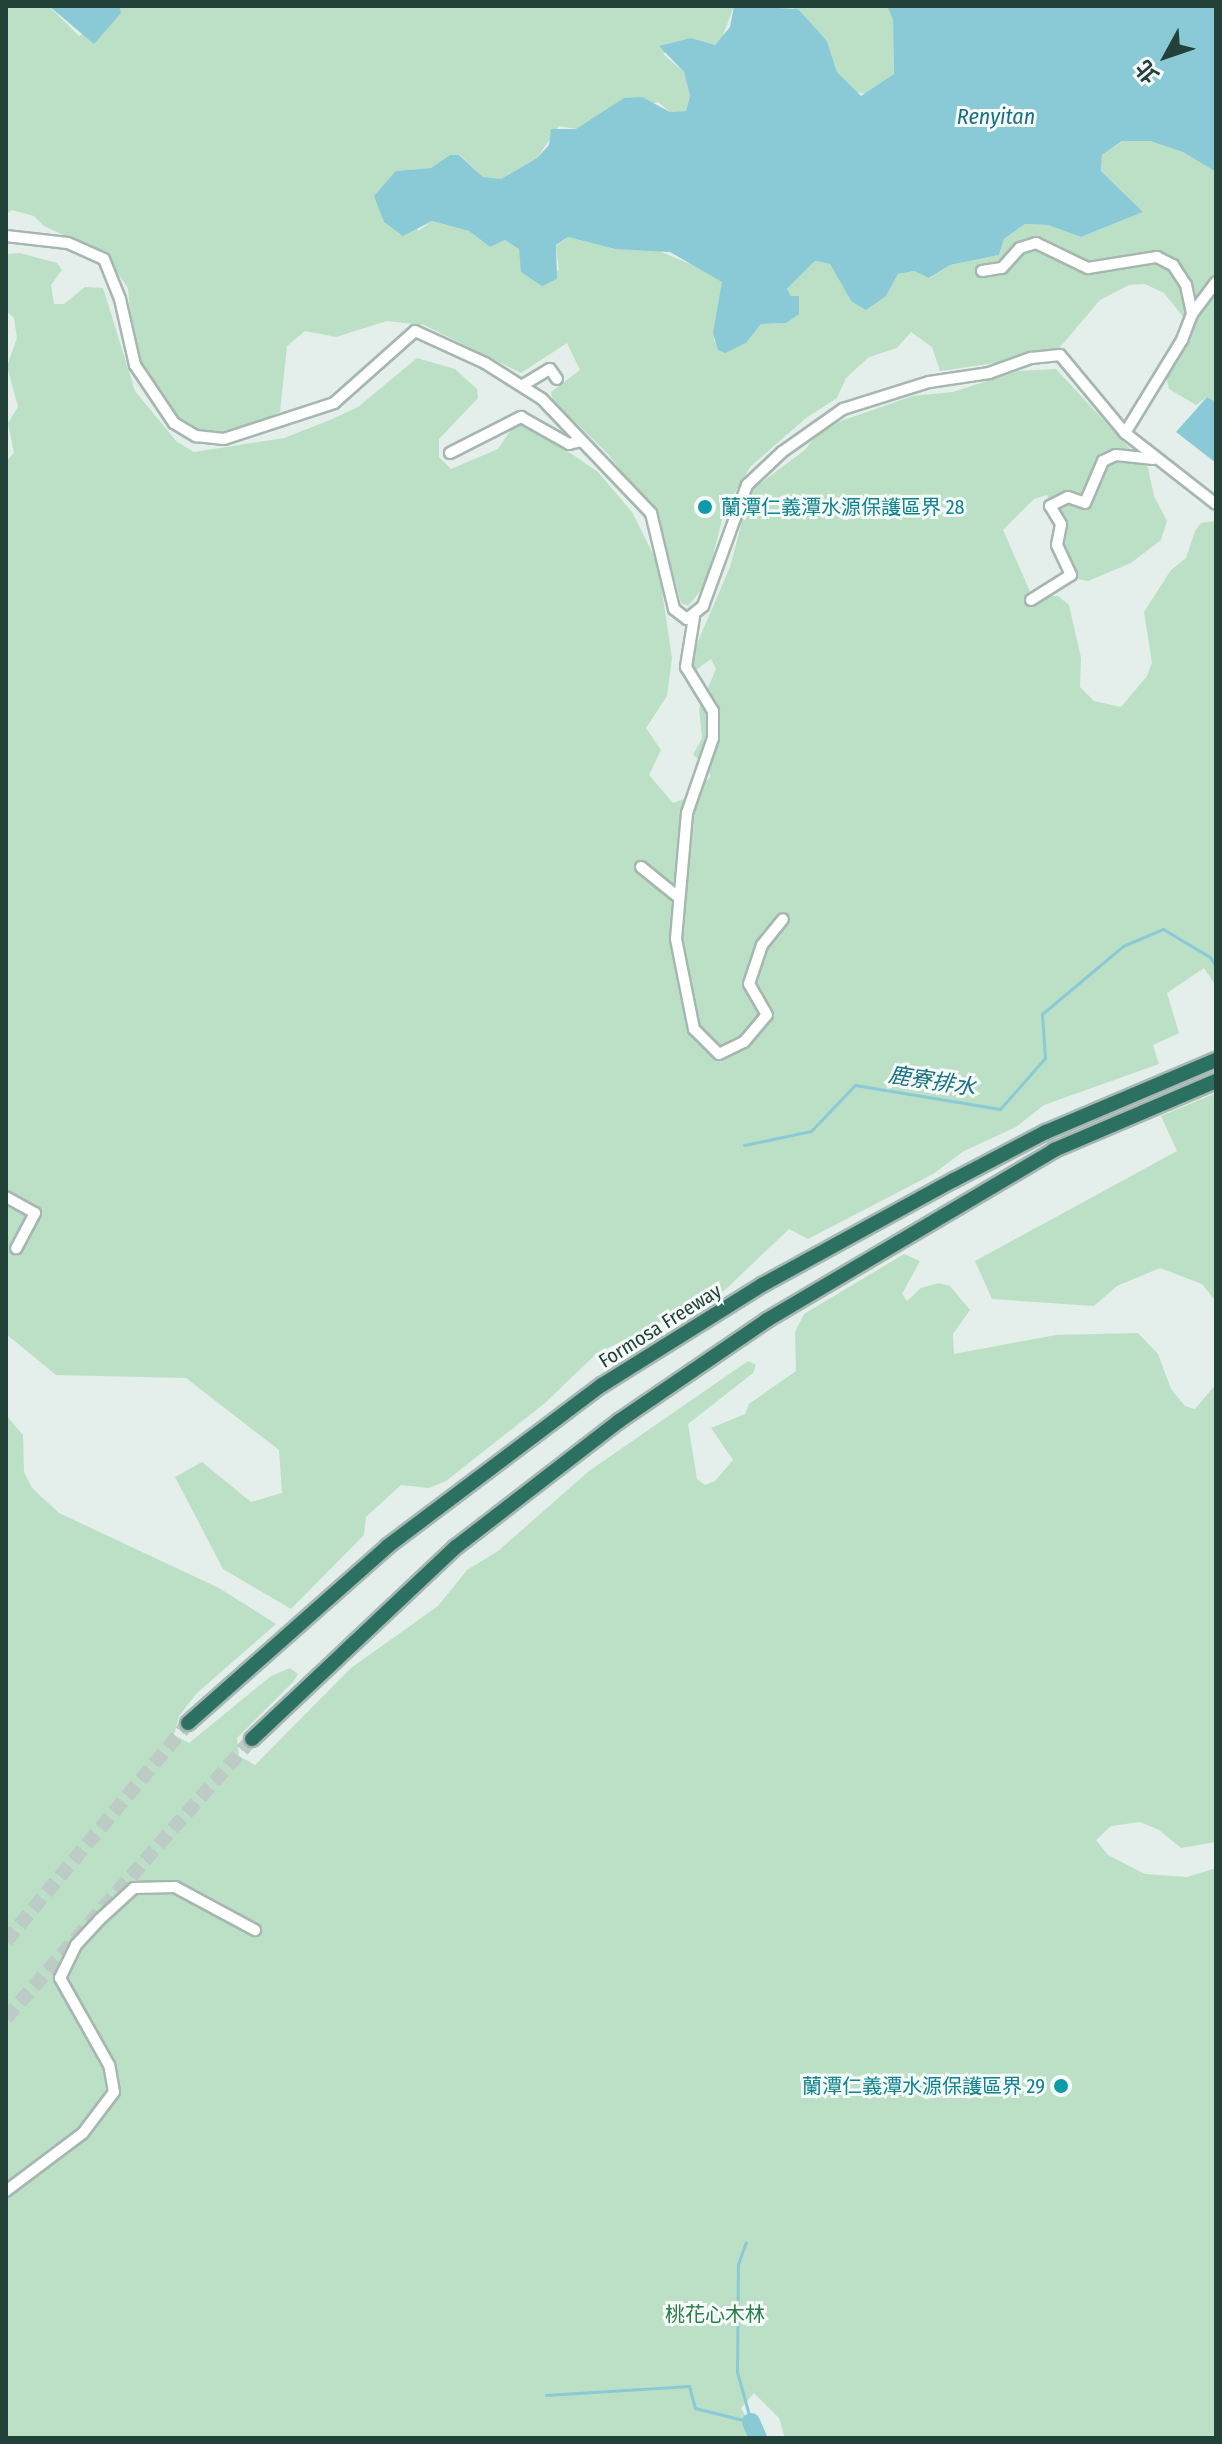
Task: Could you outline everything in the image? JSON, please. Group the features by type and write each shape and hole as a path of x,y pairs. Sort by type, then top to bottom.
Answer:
{"highway":[{"name":"Formosa Freeway","path":"188,1723 388,1546 602,1385 762,1285 860,1230 1046,1132 1216,1060"},
{"path":"252,1739 456,1547 619,1421 767,1320 1054,1150 1216,1081"}],"street":[{"path":"6,236 68,243 104,259 120,299 135,365 174,423 196,436 224,439 334,403 415,331 523,385 651,513 674,609 687,619 694,617"},
{"path":"982,271 1002,268 1020,248 1036,243 1088,268 1157,257 1173,265 1186,285 1192,314"},
{"path":"1125,433 1182,340 1192,314 1216,282"},
{"path":"783,919 762,945 749,984 767,1015 744,1042 719,1054 694,1029 676,939 687,813 713,738 713,711 686,667 694,617 747,485 782,452 843,409 929,382 1060,355 1125,433 1216,504"},
{"path":"523,385 550,369 557,379"},
{"path":"450,453 521,417 569,444 581,441"},
{"path":"1031,600 1071,575 1057,545 1061,524 1050,506 1068,497 1085,503 1103,461 1116,455 1156,459"},
{"path":"641,867 678,897"},
{"path":"6,1197 35,1213 16,1248"},
{"path":"6,2191 83,2133 114,2092 109,2065 60,1978 76,1945 99,1920 134,1888 175,1887 255,1930"}],"green space":[{"path":"6,6 49,6 79,36 121,13 120,6 734,6 721,41 714,45 691,38 663,54 684,72 690,96 686,111 670,112 658,102 576,129 559,126 537,158 501,179 483,177 460,155 451,155 431,168 396,171 418,231 432,221 469,231 490,247 505,240 559,271 556,246 568,237 615,249 652,248 709,272 723,282 714,341 746,343 761,324 786,323 791,296 787,289 815,261 830,264 851,301 886,296 898,274 914,271 930,278 950,265 999,255 1004,239 1025,224 1048,225 1081,237 1143,212 1101,171 1102,155 1123,141 1150,141 1183,152 1216,172 1216,402 1207,397 1196,405 1169,389 1166,375 1179,348 1184,318 1164,293 1145,284 1129,285 1100,300 1056,352 940,371 932,347 911,332 897,348 869,357 846,378 837,398 806,418 750,467 724,512 706,584 688,606 681,603 665,542 645,501 607,453 553,401 551,392 580,370 567,343 521,373 424,325 387,321 336,337 305,331 287,346 280,412 226,436 203,433 173,420 144,383 132,343 128,288 105,255 44,226 34,216 12,210 6,214"},
{"path":"791,6 887,6 893,20 894,75 868,94 854,92 837,72 827,41"},
{"path":"20,253 57,263 62,270 51,285 54,304 64,304 85,287 103,288 135,391 177,442 194,452 284,438 330,420 358,407 417,358 455,369 477,389 478,398 439,439 439,457 451,469 498,449 519,418 598,472 632,512 658,564 672,658 667,696 646,728 661,750 649,775 673,803 690,797 710,777 709,767 693,755 702,738 699,709 716,669 711,659 688,676 687,667 730,567 750,491 805,450 817,434 841,421 913,396 953,392 1018,371 1056,369 1148,468 1154,496 1167,521 1161,540 1131,563 1088,581 1078,579 1062,554 1062,535 1047,495 1034,499 1003,530 1032,596 1058,596 1069,605 1081,658 1080,687 1094,701 1121,707 1147,676 1152,663 1144,612 1171,570 1186,558 1201,523 1216,521 1216,986 1204,968 1167,993 1179,1033 1153,1045 1159,1064 1044,1105 1016,1127 964,1151 933,1174 808,1239 789,1229 725,1290 596,1354 545,1403 446,1481 429,1488 401,1485 366,1517 364,1535 291,1609 223,1569 175,1477 202,1462 251,1502 282,1493 279,1450 186,1378 56,1375 6,1334 6,462 14,453 8,423 18,407 7,366 17,338 14,318 6,311 6,254"},
{"path":"1216,1093 1216,1302 1202,1284 1160,1268 1117,1286 1094,1306 992,1299 975,1261 1177,1151 1161,1116"},
{"name":"桃花心木林","path":"904,1254 920,1261 902,1294 907,1301 921,1288 939,1283 950,1286 970,1310 953,1334 954,1354 1056,1335 1138,1333 1158,1354 1171,1389 1185,1406 1195,1409 1216,1384 1216,1842 1181,1848 1159,1830 1140,1822 1111,1826 1096,1840 1108,1855 1145,1874 1187,1877 1216,1868 1216,2438 785,2438 779,2418 754,2393 741,2408 757,2438 6,2438 6,1415 23,1435 24,1472 32,1488 59,1513 219,1588 276,1624 197,1693 179,1716 174,1735 189,1743 271,1676 290,1668 298,1674 293,1682 237,1738 239,1756 255,1765 351,1668 438,1606 467,1570 498,1551 589,1471 748,1361 756,1365 753,1373 688,1424 697,1479 705,1485 715,1481 733,1460 711,1428 745,1414 749,1404 796,1371 795,1332 804,1314"}],"water":[{"path":"49,6 120,6 121,13 94,44"},
{"name":"Renyitan","path":"734,6 798,9 827,41 837,72 861,96 894,74 893,20 887,6 1216,6 1216,172 1183,152 1150,141 1122,141 1102,155 1101,171 1143,212 1081,237 1048,225 1025,224 1004,239 999,255 950,265 929,278 914,271 898,274 886,296 866,310 851,301 830,264 815,261 787,289 791,296 799,296 799,314 786,323 761,324 746,343 725,353 718,350 713,333 722,282 670,252 615,249 568,237 556,245 557,279 542,286 521,272 519,249 505,240 490,247 469,231 432,221 403,236 384,222 374,196 396,171 431,168 450,155 459,155 483,177 501,179 537,158 549,145 551,129 576,129 624,98 642,97 670,112 686,111 690,96 684,72 659,46 691,38 715,45 730,27"},
{"path":"1207,397 1216,402 1216,463 1176,432"}],"waterway":[{"name":"鹿寮排水","path":"744,1145 811,1131 855,1085 1000,1109 1045,1058 1042,1014 1123,946 1163,929 1210,957 1216,967"},
{"path":"546,2395 689,2386 695,2408 751,2422 737,2372 738,2264 746,2242"},
{"path":"751,2422 758,2438"}],"tunnel":[{"path":"6,1941 188,1723"},
{"path":"6,2018 252,1739"}],"place":[{"name":"蘭潭仁義潭水源保護區界 28","path":"705,507"},
{"name":"蘭潭仁義潭水源保護區界 29","path":"1061,2086"}]}
